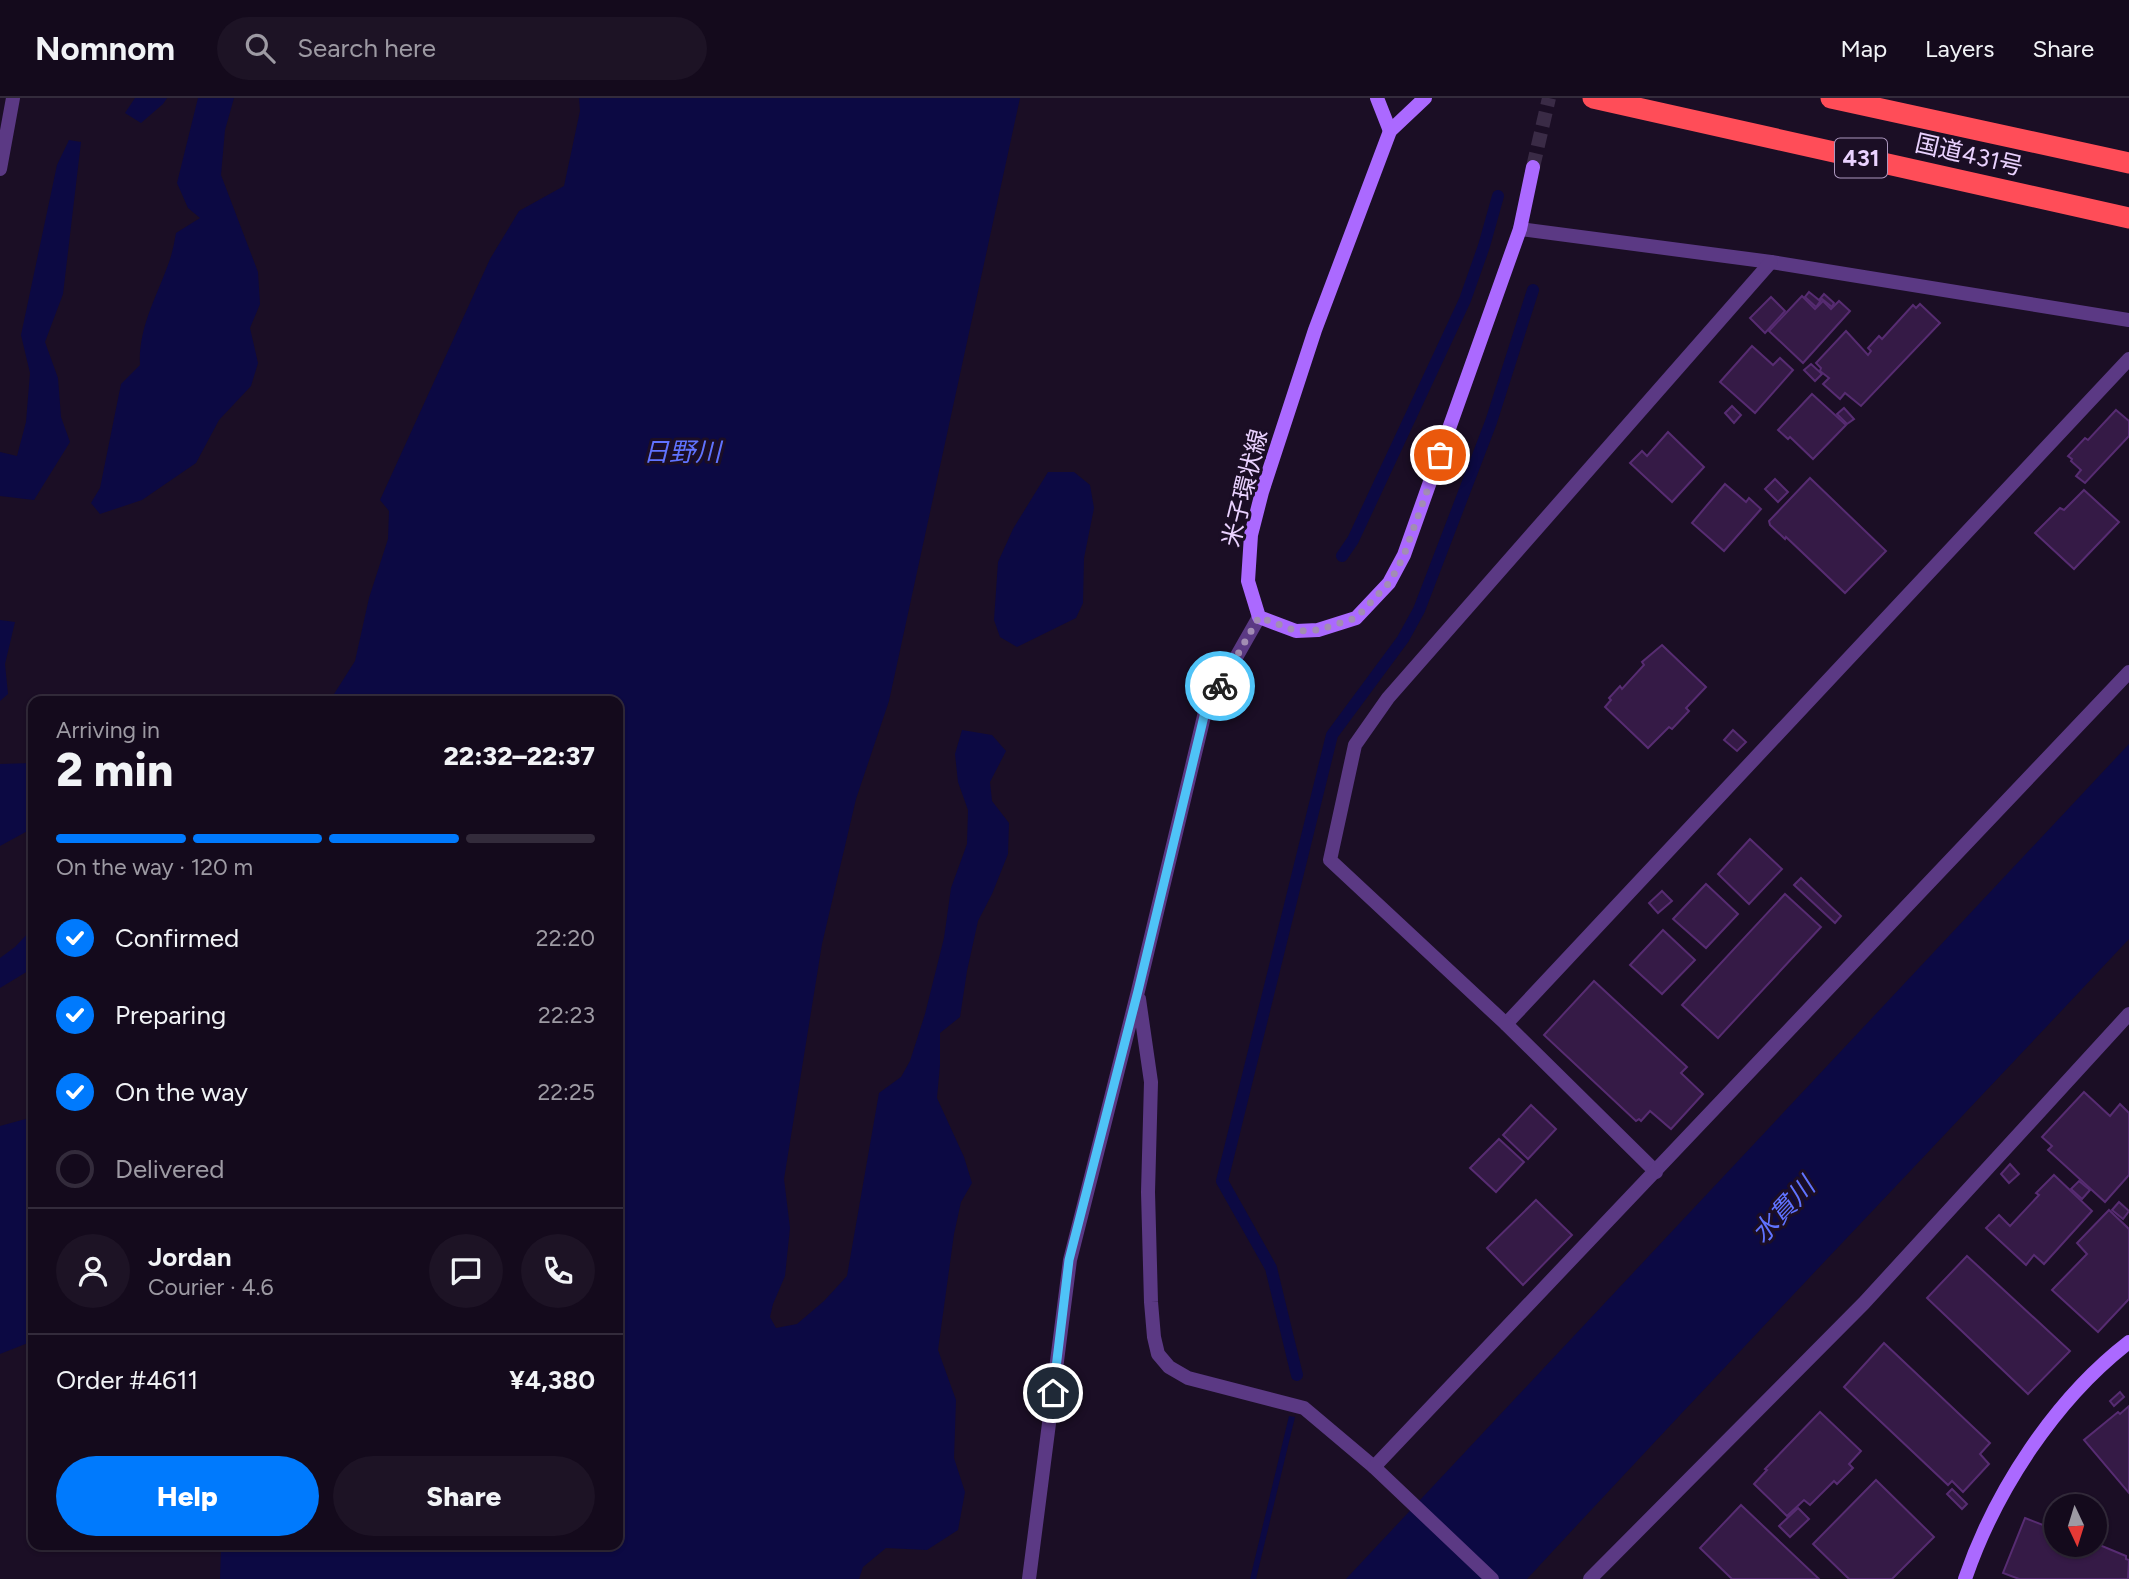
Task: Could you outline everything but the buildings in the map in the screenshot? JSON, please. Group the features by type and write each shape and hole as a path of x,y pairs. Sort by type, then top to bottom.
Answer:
{"highway":[{"name":"国道431号","path":"1593,98 2129,218"},
{"name":"国道431号","path":"1831,98 2129,163"}],"main road":[{"path":"1377,98 1390,131"},
{"name":"米子環状線","path":"1259,617 1248,581 1251,535 1262,492 1315,330 1390,131 1424,98"},
{"path":"1259,617 1296,631 1318,630 1356,618 1389,583 1404,555 1520,229 1533,167"},
{"path":"1965,1579 1988,1523 2016,1473 2045,1431 2073,1393 2129,1342"}],"street":[{"path":"0,169 13,98"},
{"path":"1520,229 1771,262 2129,320"},
{"path":"1656,1171 1506,1024 1330,860 1355,745 1388,698 1771,262"},
{"path":"1506,1024 2129,359"},
{"path":"1029,1579 1069,1260 1138,991 1205,712 1259,617"},
{"path":"1374,1467 2129,672"},
{"path":"1138,991 1151,1082 1147,1192 1151,1302 1158,1354 1170,1367 1188,1378 1304,1408 1374,1467 1492,1579"},
{"path":"1590,1579 1864,1303 2129,1014"}],"water":[{"path":"135,98 167,98 141,123 125,113"},
{"path":"198,98 234,98 225,130 221,175 258,272 260,304 250,328 258,363 251,386 219,420 196,463 142,500 100,514 91,503 100,488 121,384 140,365 145,326 173,249 176,233 200,218 188,208 177,183"},
{"name":"日野川","path":"579,98 1020,98 889,701 856,799 822,944 784,1179 790,1228 785,1276 770,1317 776,1328 797,1324 824,1301 847,1276 879,1093 901,1077 910,1061 944,938 951,888 967,844 968,810 958,782 955,754 962,730 992,735 1006,751 990,782 992,801 1009,823 1008,854 978,921 960,1017 940,1033 937,1098 964,1157 972,1183 961,1202 954,1234 938,1350 956,1400 954,1458 965,1492 958,1530 927,1550 886,1548 863,1567 859,1579 220,1579 221,1550 623,1550 623,696 333,696 355,661 369,598 388,539 389,511 380,500 490,259 519,211 564,186 580,111"},
{"path":"69,140 81,142 63,294 45,342 58,378 61,417 70,442 34,500 0,496 0,452 17,456 26,422 30,373 21,335 57,165"},
{"path":"1048,472 1074,472 1090,485 1094,508 1084,558 1083,603 1076,618 1017,647 1000,637 994,620 998,562 1013,529"},
{"path":"0,620 15,622 5,664 8,694 0,701"},
{"name":"水貫川","path":"2129,744 2129,939 1527,1579 1346,1579"},
{"path":"28,763 28,831 0,846 0,764"},
{"path":"28,933 28,971 0,988 0,958"},
{"path":"28,1118 28,1343 0,1354 0,1126"},
{"path":"1289,1416 1295,1417 1256,1579 1250,1579"}],"waterway":[{"path":"1342,556 1353,540 1465,300 1498,196"},
{"path":"1297,1375 1271,1268 1222,1181 1332,735 1403,639 1419,610 1491,422 1533,290"}],"tunnel":[{"path":"1533,167 1549,98"}],"way so far":[{"path":"1220,686 1259,617 1296,631 1318,630 1356,618 1374,601 1389,583 1404,555 1440,455"}],"route":[{"path":"1053,1393 1069,1260 1138,991 1205,712 1220,686"}]}
